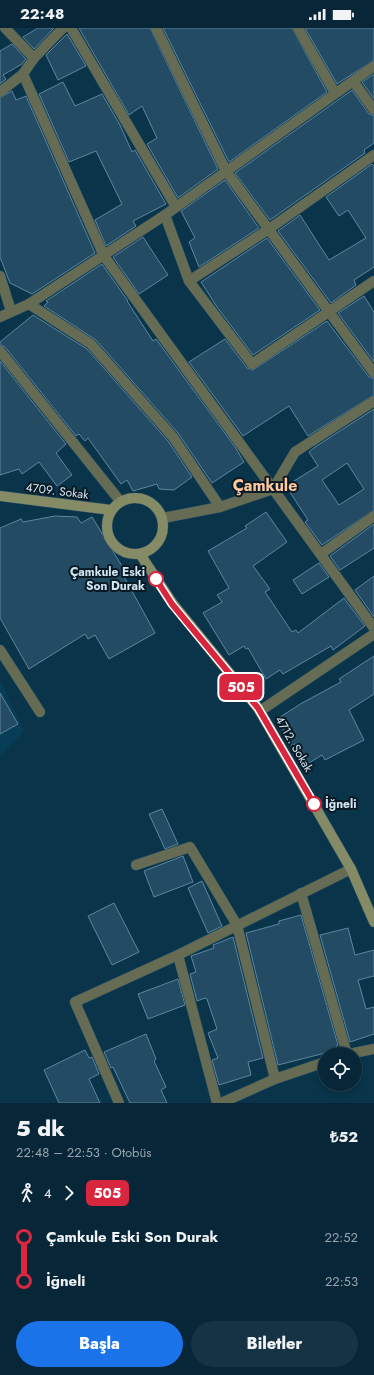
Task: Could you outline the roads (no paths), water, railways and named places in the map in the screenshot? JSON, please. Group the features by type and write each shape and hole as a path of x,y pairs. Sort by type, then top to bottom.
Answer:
{"street":[{"path":"5,28 34,58"},
{"path":"0,92 23,74 34,58 63,28"},
{"path":"71,28 176,207"},
{"path":"156,28 226,171 374,373"},
{"path":"298,28 335,93"},
{"path":"0,317 29,304 104,256 165,215 374,66"},
{"path":"23,74 104,256 374,628"},
{"path":"353,81 374,110"},
{"path":"189,281 269,229 374,154"},
{"path":"165,215 189,281 252,364 374,281"},
{"path":"0,276 11,311"},
{"path":"29,304 91,344 173,437 220,507"},
{"path":"0,351 120,501"},
{"path":"162,518 220,507 273,489 295,452 374,401"},
{"name":"4709. Sokak","path":"0,496 111,510"},
{"path":"128,498 145,499 159,510 164,527 162,537 153,548 140,554 131,554 122,551 109,538 107,519 111,510 120,501 128,498"},
{"path":"321,554 374,516"},
{"name":"4712. Sokak","path":"140,554 172,604 260,711 351,869 374,922"},
{"path":"260,711 374,634"},
{"path":"0,650 40,712"},
{"path":"136,865 190,847 237,925 275,1080"},
{"path":"119,1103 75,1002 178,955 351,869"},
{"path":"301,893 346,1047"},
{"path":"178,955 217,1103"},
{"path":"362,1051 374,1049"},
{"path":"221,1103 275,1080 318,1065"}],"place":[{"name":"Çamkule Eski Son Durak","path":"156,579"},
{"name":"İğneli","path":"314,804"}],"district":[{"name":"Çamkule","path":"265,485"}]}
